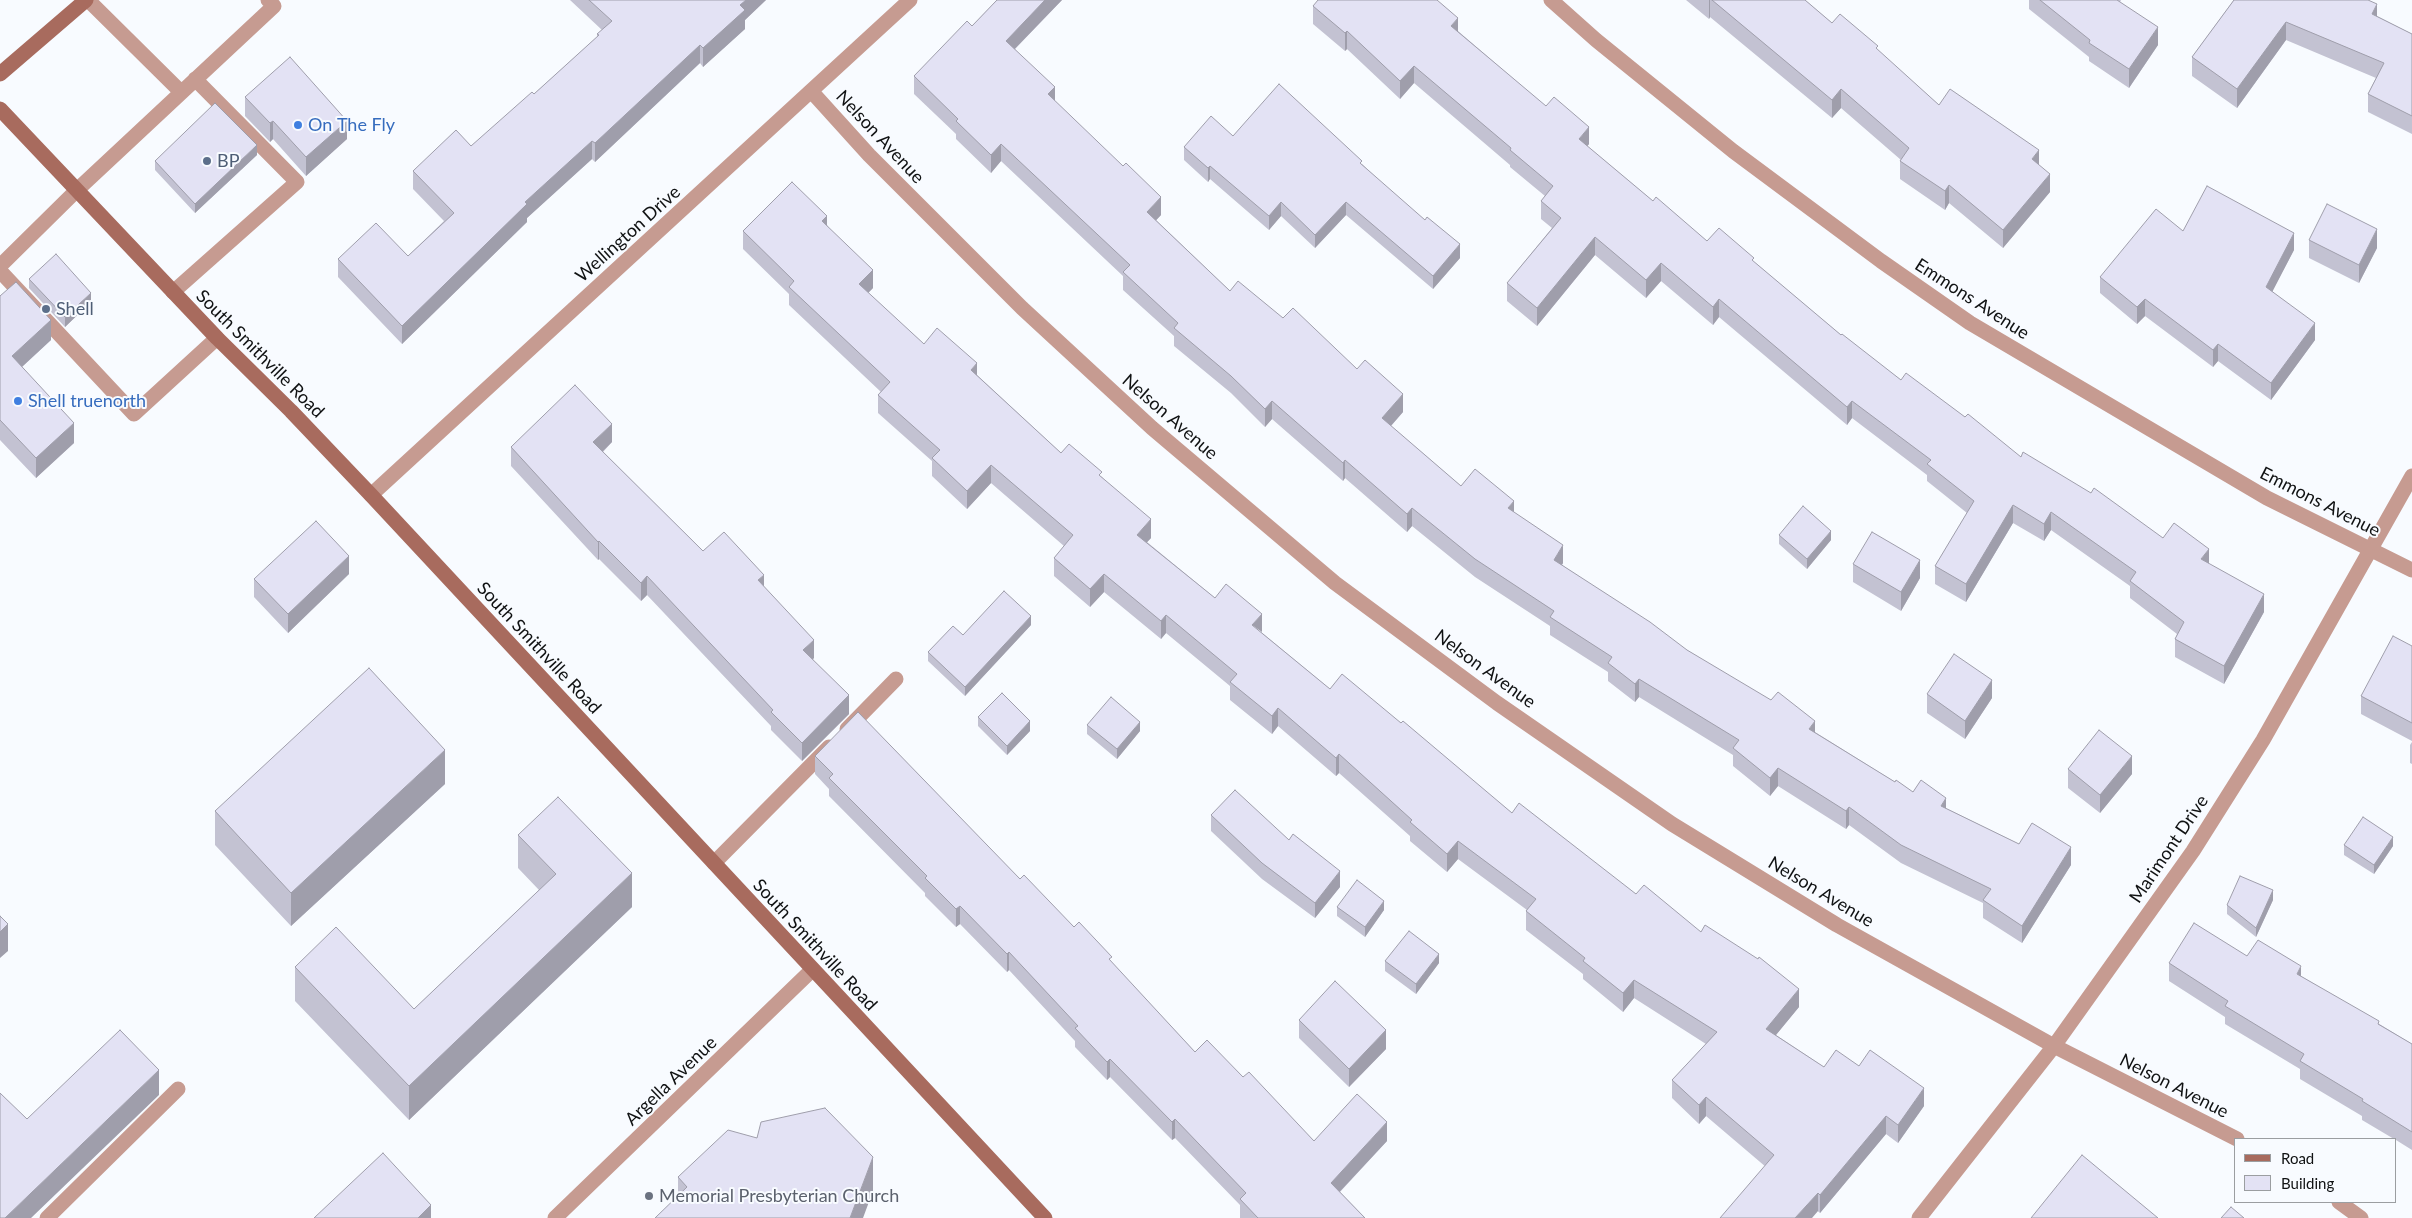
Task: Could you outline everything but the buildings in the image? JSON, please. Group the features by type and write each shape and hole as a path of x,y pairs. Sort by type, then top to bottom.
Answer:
{"main road":[{"path":"0,74 87,0"},
{"name":"South Smithville Road","path":"0,109 173,292 371,495 1045,1218"}],"street":[{"path":"87,0 181,92"},
{"path":"0,266 77,190 274,6 268,0"},
{"name":"Wellington Drive","path":"371,495 910,0"},
{"name":"Emmons Avenue","path":"1551,0 1596,40 1733,151 1881,261 1970,323 2267,498 2412,570"},
{"path":"173,292 297,182 195,79"},
{"name":"Nelson Avenue","path":"812,92 869,155 1022,308 1152,428 1335,583 1497,703 1672,824 1837,925 2054,1046 2235,1138"},
{"path":"0,271 134,414 218,338"},
{"name":"Marimont Drive","path":"1919,1218 2054,1046 2198,843 2263,740 2372,550 2412,476"},
{"path":"714,863 896,680"},
{"name":"Argella Avenue","path":"556,1218 812,970"},
{"path":"47,1218 178,1089"},
{"path":"2339,1203 2361,1218"}],"place":[{"name":"On The Fly","path":"298,125"},
{"name":"BP","path":"207,161"},
{"name":"Shell","path":"46,309"},
{"name":"Shell truenorth","path":"18,401"},
{"name":"Memorial Presbyterian Church","path":"649,1196"}]}
